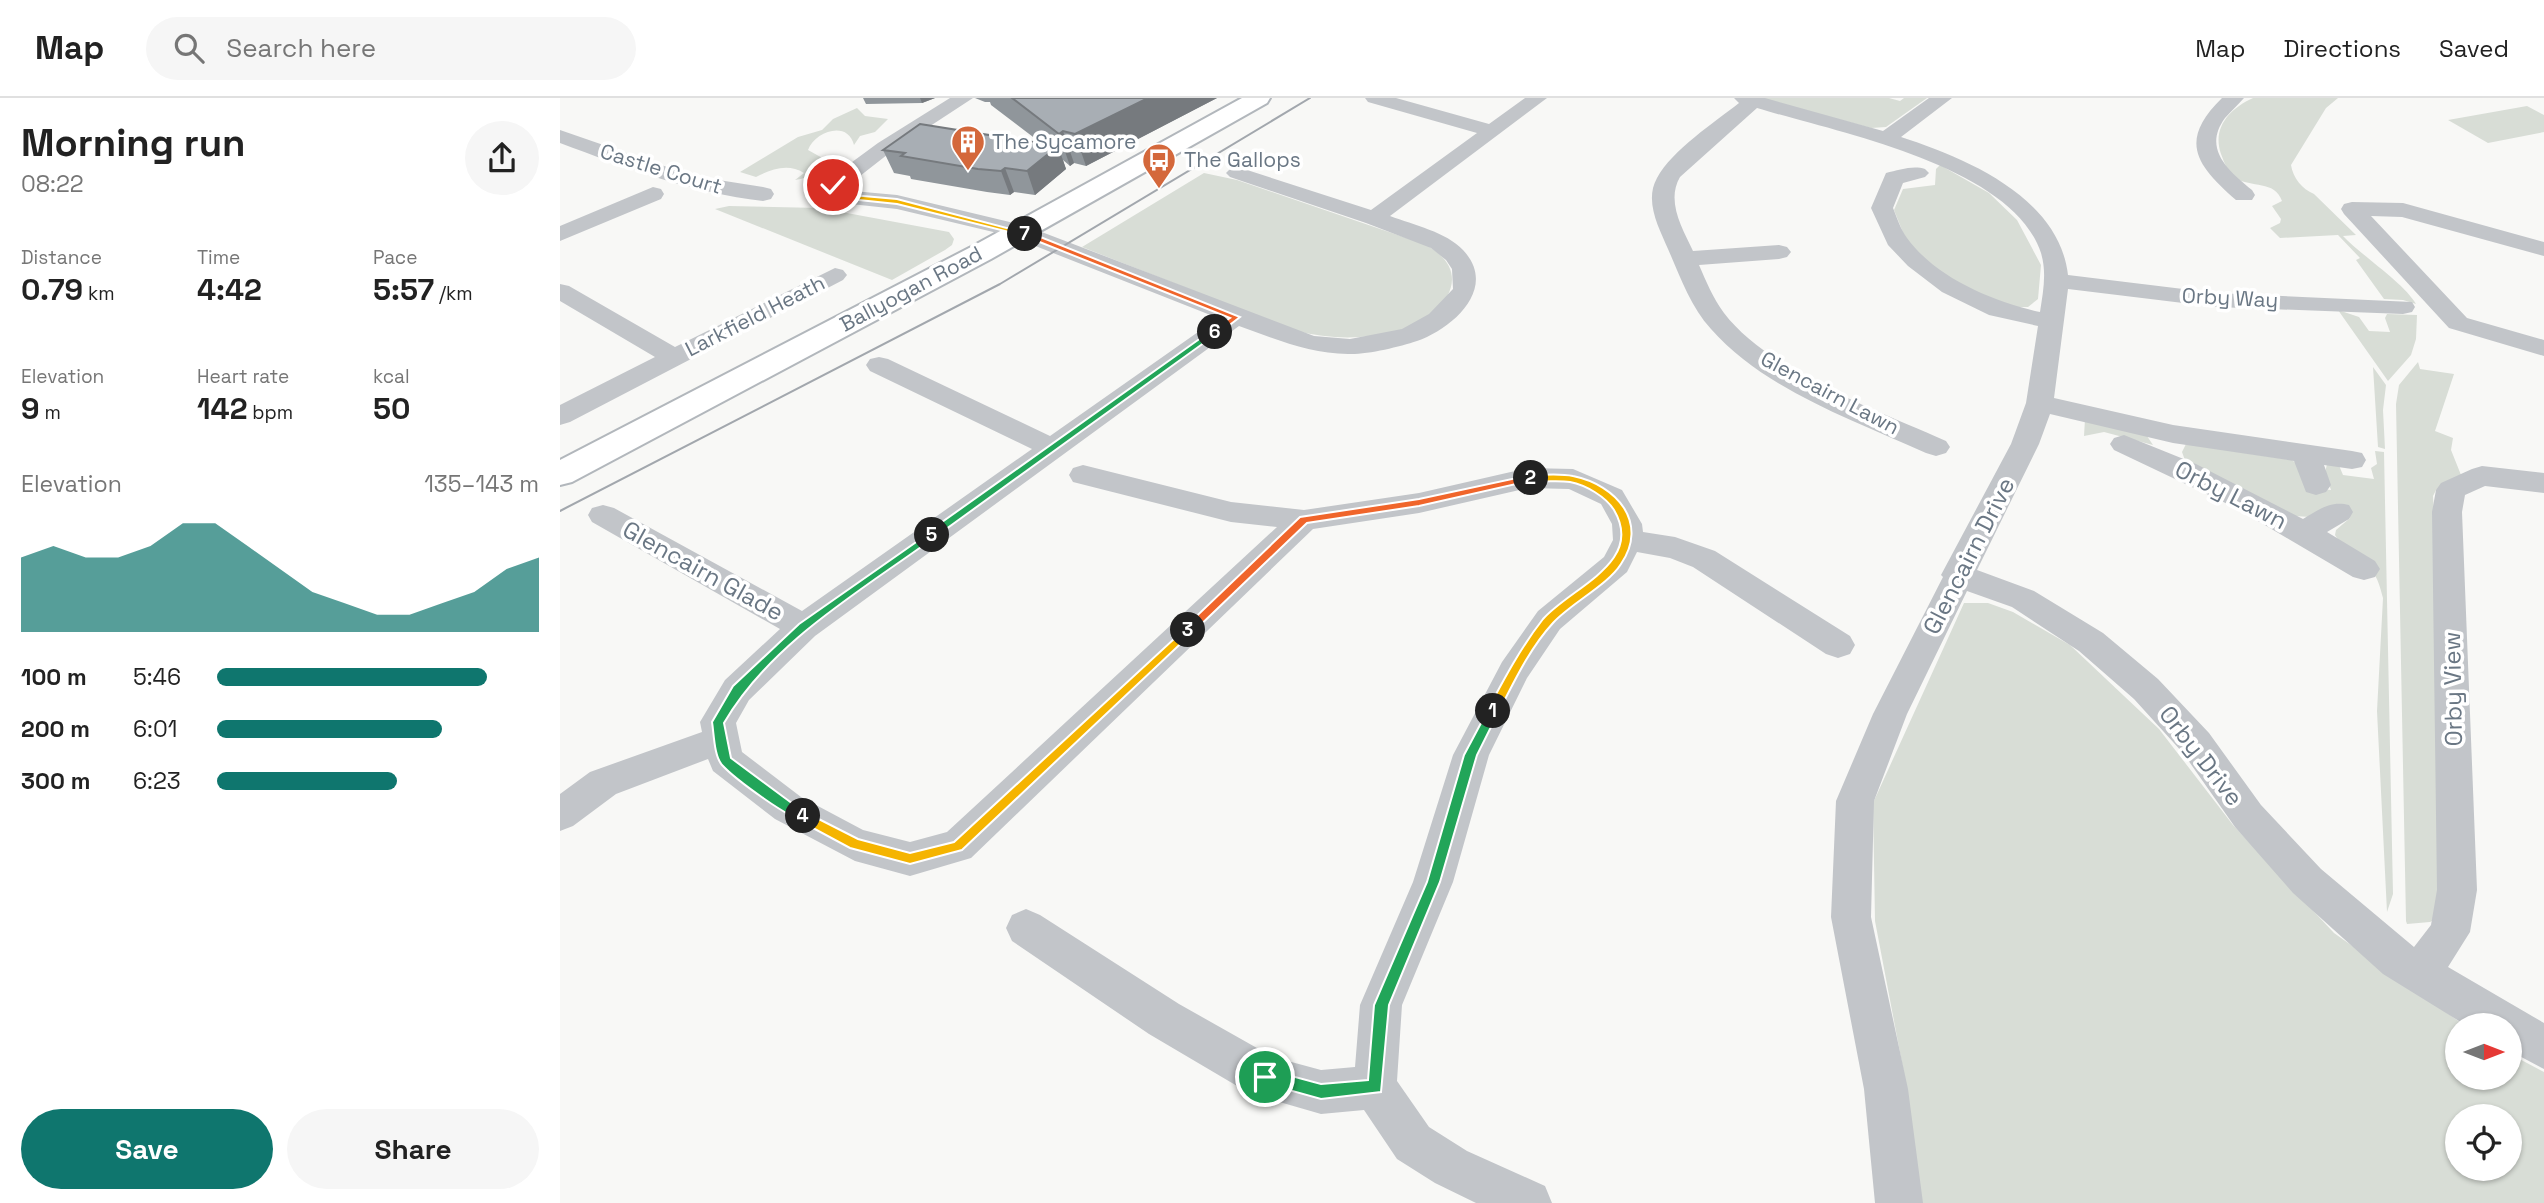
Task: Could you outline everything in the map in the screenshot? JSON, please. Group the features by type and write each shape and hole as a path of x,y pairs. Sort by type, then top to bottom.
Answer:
{"street":[{"path":"822,195 884,147 963,98"},
{"name":"Ballyogan Road","path":"560,474 1018,231 1259,98"},
{"path":"1376,98 1492,131"},
{"path":"1374,218 1537,98"},
{"path":"1885,139 1942,98"},
{"path":"2234,98 2207,126 2203,148 2216,170 2244,195"},
{"name":"Glencairn Drive","path":"1749,100 1935,155 1980,178 2019,205 2050,245 2057,281 2040,402 2025,444 1957,575 1890,714 1855,801 1851,917 1886,1089 1899,1203"},
{"name":"Glencairn Lawn","path":"1749,100 1668,177 1661,198 1685,260 1719,323 1748,348 1807,385 1936,447"},
{"name":"Castle Court","path":"560,136 667,175 714,187 764,194"},
{"path":"800,195 897,202 1018,231 1292,339 1330,346 1350,346 1409,335 1438,319 1460,298 1465,289 1461,263 1439,243 1374,218 1237,173"},
{"path":"1918,173 1894,178 1882,208 1896,240 1916,261 1951,287 1998,310 2053,322"},
{"path":"560,234 653,194"},
{"path":"2544,249 2403,210 2352,209 2458,323 2544,348"},
{"path":"1685,260 1779,252"},
{"name":"Larkfield Heath","path":"560,416 835,275"},
{"name":"Orby Way","path":"2057,281 2216,300 2403,307"},
{"name":"Larkfield Heath","path":"560,291 674,357"},
{"path":"1236,317 803,627 737,690 718,722 726,760 788,808 855,844 910,859 958,846 1304,520"},
{"path":"879,365 1052,449"},
{"name":"Orby Lawn","path":"2040,402 2165,446 2364,569"},
{"name":"Orby Lawn","path":"2124,444 2306,453 2352,460"},
{"name":"Orby Lawn","path":"2306,453 2316,485"},
{"path":"1083,475 1231,512 1304,520 1419,503 1528,478 1573,479 1612,497 1627,524 1628,540 1616,564 1549,621 1514,671 1471,755 1433,882 1381,1005 1375,1087 1413,1143 1451,1167 1528,1203"},
{"name":"Orby View","path":"2420,973 2450,932 2457,890 2447,512 2451,490 2483,477 2544,483"},
{"name":"Orby Lawn","path":"2304,532 2338,512"},
{"name":"Glencairn Glade","path":"603,515 803,627"},
{"path":"1628,540 1675,548 1703,559 1838,645"},
{"name":"Orby Drive","path":"1957,575 2023,598 2091,642 2146,689 2196,743 2248,816 2307,881 2398,960 2486,1013"},
{"path":"560,815 603,783 720,740"},
{"path":"1026,928 1164,1019 1265,1077 1321,1092 1375,1087"},
{"name":"Orby Drive","path":"2522,1035 2544,1048"}],"shaded area":[{"path":"1759,98 1889,98 1900,101 1904,98 1927,98 1886,127 1871,128"},
{"path":"2253,98 2338,98 2326,108 2291,165 2294,174 2302,186 2314,194 2356,235 2343,236 2402,287 2416,304 2384,299 2356,260 2360,258 2338,235 2280,238 2270,228 2280,223 2281,219 2272,206 2282,201 2279,194 2268,187 2235,178 2226,167 2219,145 2219,136 2225,120 2244,102"},
{"path":"2527,106 2544,115 2544,132 2488,143 2448,120"},
{"path":"857,108 865,116 888,119 875,132 860,136 854,145 851,137 839,131 824,133 817,138 808,150 826,160 813,174 795,180 804,173 792,168 774,170 756,177 740,172 798,137 822,130 833,119"},
{"path":"1940,165 1989,193 2017,220 2041,265 2038,299 2028,307 2011,307 1954,282 1910,250 1894,210 1903,189 1935,185 1936,169"},
{"path":"1204,173 1237,180 1424,244 1441,256 1450,268 1452,281 1448,294 1440,306 1428,316 1397,331 1358,337 1321,336 1296,331 1082,247"},
{"path":"729,206 820,208 949,232 954,239 952,245 945,250 892,280 715,209"},
{"path":"2338,310 2359,317 2369,331 2390,332 2385,318 2387,314 2417,315 2416,339 2411,355 2388,381"},
{"path":"2418,362 2420,369 2454,374 2435,431 2453,438 2451,450 2461,475 2436,490 2433,496 2441,643 2437,918 2430,922 2407,924 2396,404 2399,385"},
{"path":"2373,367 2386,385 2383,410 2385,449 2378,447"},
{"path":"2085,419 2147,436 2153,445 2104,432 2084,436"},
{"path":"2186,444 2292,460 2298,465 2306,487 2331,490 2325,473 2327,464 2338,463 2343,475 2374,479 2371,468 2377,464 2375,451 2384,452 2393,894 2387,912 2377,711 2383,598 2379,583 2368,566 2335,535 2336,530 2350,518 2328,507 2311,517 2294,516 2186,463 2182,452"},
{"path":"1964,603 1988,603 2013,612 2070,645 2159,729 2233,825 2334,933 2447,1013 2445,1090 2522,1090 2522,1060 2544,1072 2544,1203 1920,1203 1906,1084 1875,921 1873,803"}],"building":[{"path":"1012,98 1148,98 1075,134 1063,131 1059,134"},
{"path":"920,124 1058,146 1027,171 1005,168 1001,171 978,169 901,156 905,153 883,150"}],"tram line":[{"path":"560,511 1000,284 1310,98"}],"place":[{"name":"The Sycamore","path":"968,172"},
{"name":"The Gallops","path":"1159,190"}],"route":[{"path":"833,185 822,195 877,199 920,206 1018,231 1236,317 803,627 737,690 718,722 726,760 788,808 855,844 910,859 958,846 1304,520 1419,503 1528,478 1573,479 1612,497 1627,524 1628,540 1616,564 1549,621 1514,671 1471,755 1433,882 1381,1005 1375,1087 1321,1092 1265,1077"}]}
